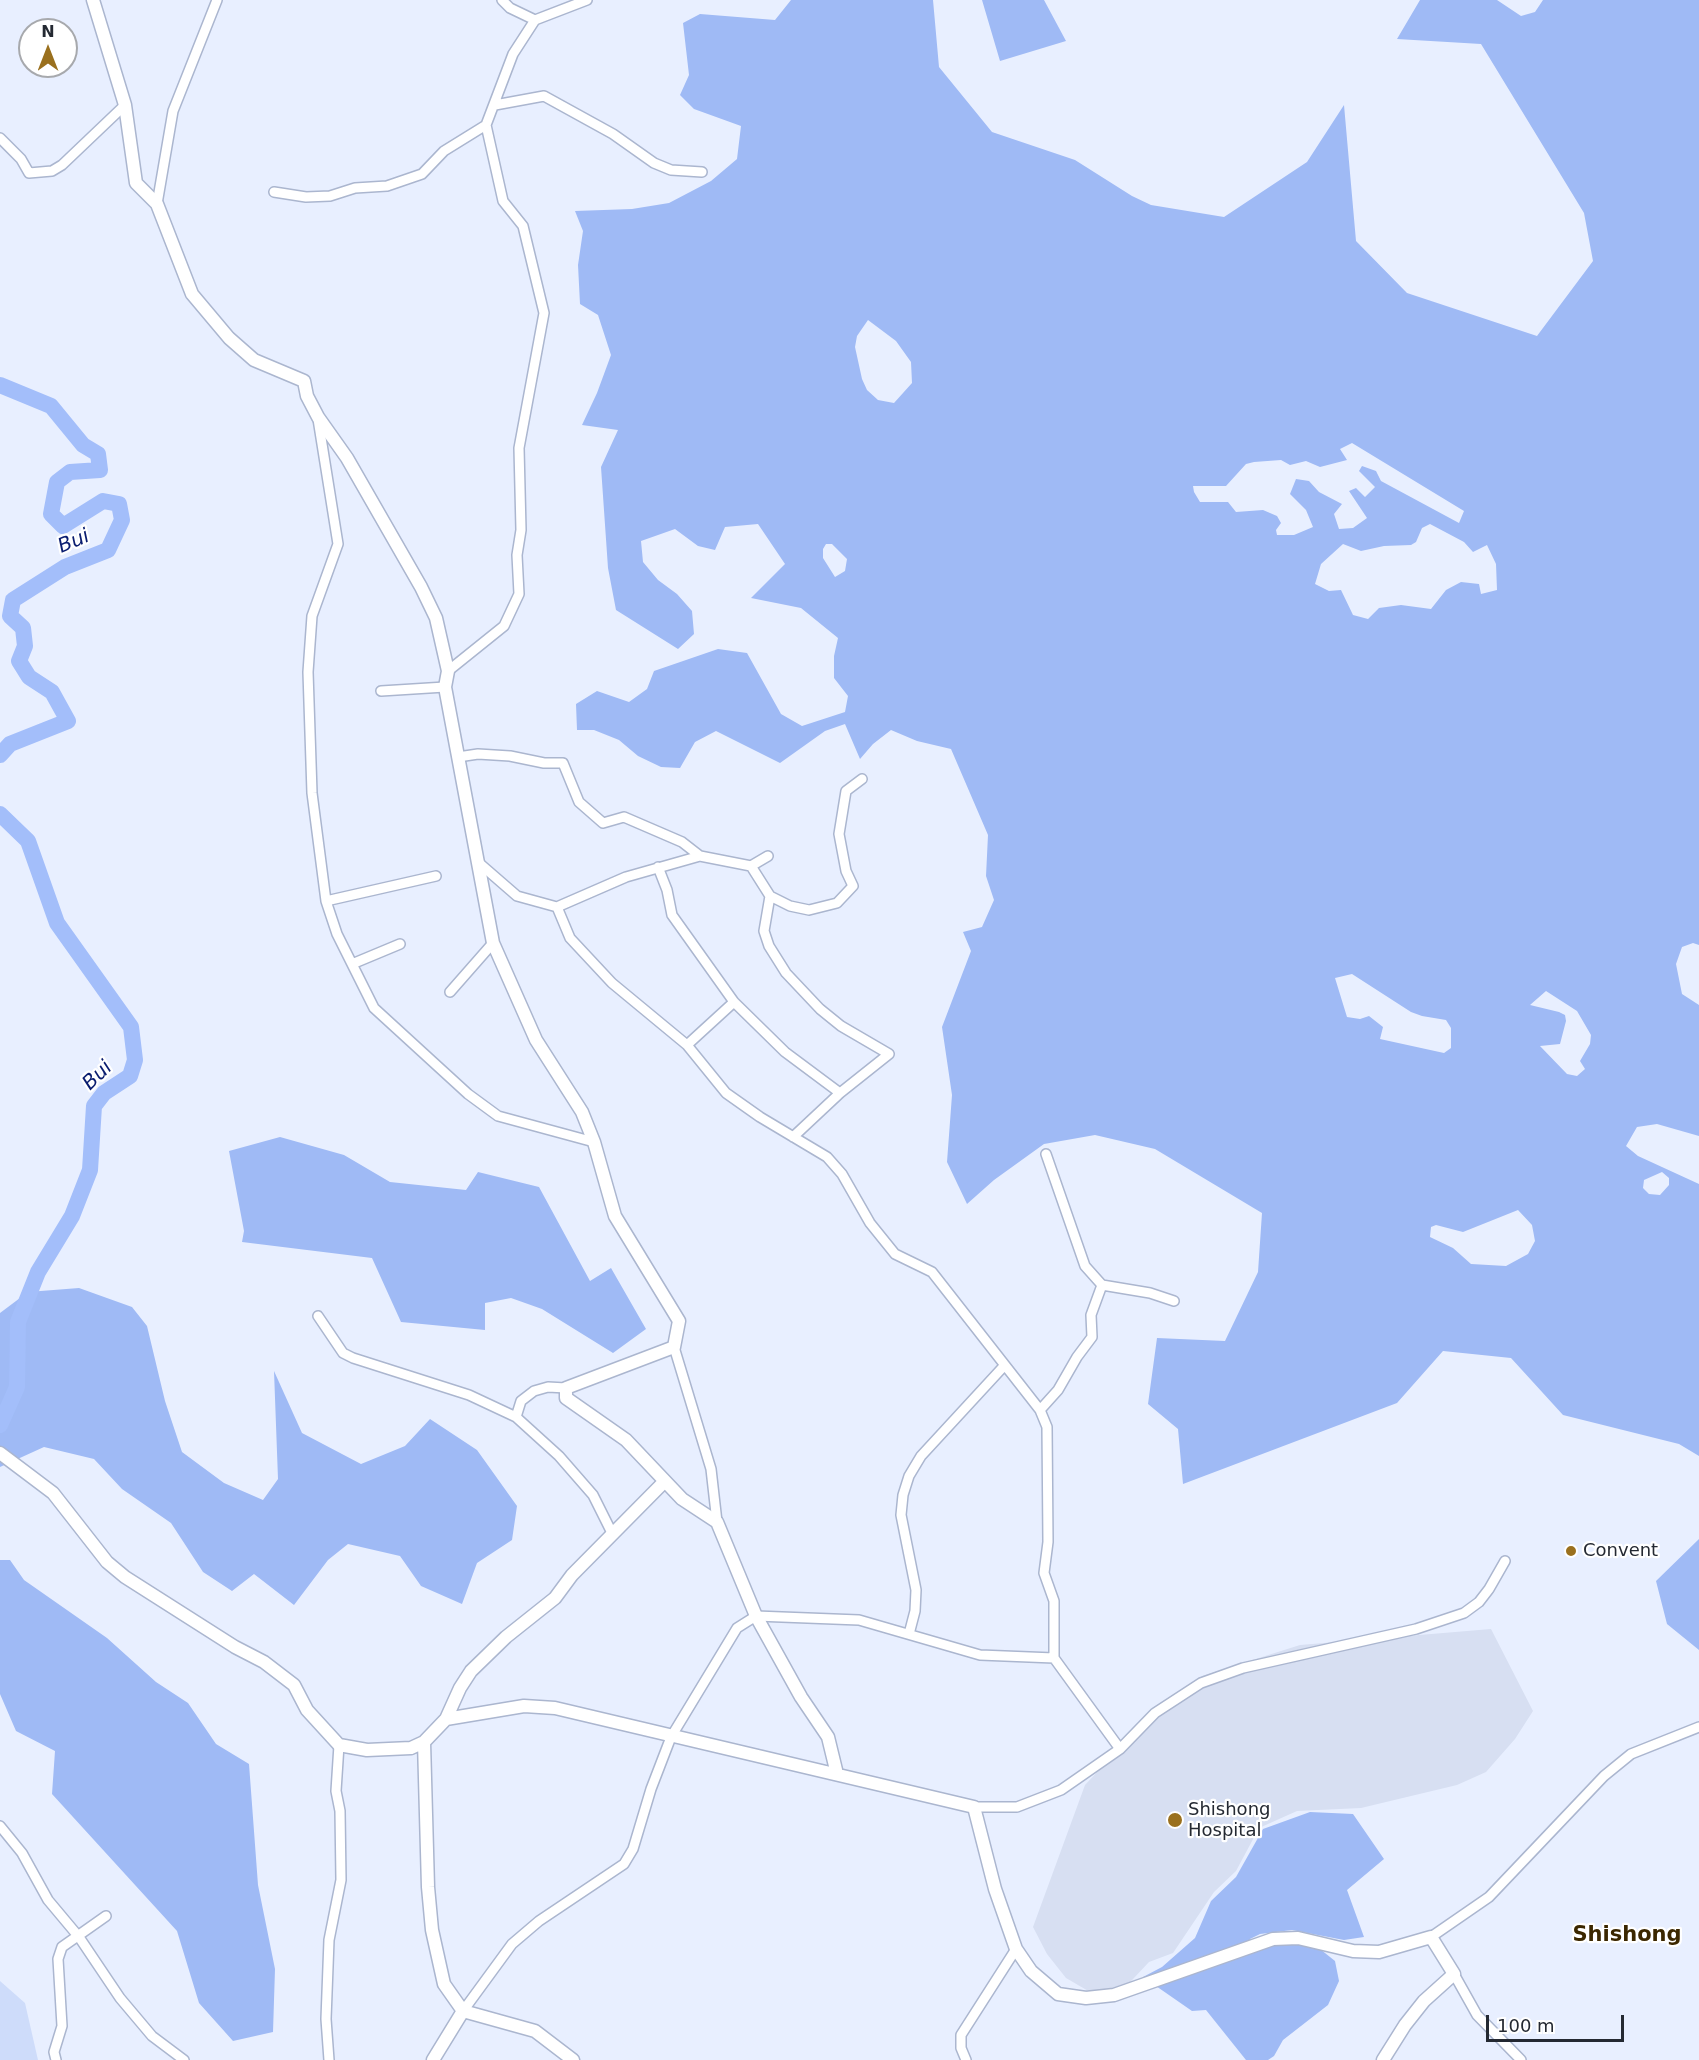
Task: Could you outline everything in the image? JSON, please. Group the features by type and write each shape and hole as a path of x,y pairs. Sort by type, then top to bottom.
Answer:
{"street":[{"path":"93,0 125,105 136,183 157,204 192,294 229,338 254,360 304,381 307,396 318,417 347,458 421,587 436,618 448,671 445,687 494,943 536,1040 582,1112 594,1142 615,1216 679,1321 674,1347 711,1469 717,1522 756,1616 801,1697 828,1737 837,1774"},
{"path":"157,204 173,111 217,0"},
{"path":"502,0 510,8 536,20"},
{"path":"274,192 306,197 330,196 355,188 387,186 422,174 444,151 486,125 513,54 536,20 587,0"},
{"path":"495,105 544,96 613,134 654,163 686,173 702,172"},
{"path":"0,138 21,159 28,173 52,171 62,165 125,105"},
{"path":"448,671 504,626 519,594 517,555 522,530 519,448 544,313 523,226 503,201 486,125"},
{"path":"318,417 338,544 312,616 308,672 312,793 326,901 337,934 374,1008 468,1094 498,1116 594,1142"},
{"path":"381,692 445,687"},
{"path":"458,757 478,754 510,756 544,763 563,763 579,802 603,823 624,817 682,842 699,856"},
{"path":"751,866 770,896 790,906 809,910 833,905 849,893 854,886 846,871 839,834 846,790 862,779"},
{"path":"479,863 517,896 557,907 626,877 699,856 751,866 768,856"},
{"path":"658,867 667,890 672,915 734,1002 785,1052 840,1093"},
{"path":"326,901 436,876"},
{"path":"770,896 764,931 769,946 786,973 820,1009 842,1026 889,1054 840,1093 793,1137"},
{"path":"557,907 570,938 577,946 612,983 687,1045 726,1093 827,1157 842,1174 870,1223 895,1254 932,1272 1040,1410 1047,1427 1048,1542 1044,1572 1054,1601 1054,1658 1120,1749"},
{"path":"450,992 494,943"},
{"path":"352,964 400,944"},
{"path":"687,1045 734,1002"},
{"path":"1046,1154 1085,1266 1102,1285 1150,1293 1174,1301"},
{"path":"1040,1410 1058,1390 1077,1357 1092,1337 1091,1315 1102,1285"},
{"path":"318,1316 343,1353 469,1395 516,1417 559,1456 593,1495 612,1533"},
{"path":"516,1417 521,1401 534,1391 548,1387 566,1388 674,1347"},
{"path":"909,1634 915,1611 916,1590 901,1515 903,1495 909,1476 921,1456 1004,1366"},
{"path":"566,1388 566,1398 626,1440 664,1482 682,1498 717,1522"},
{"path":"0,1453 53,1493 107,1562 125,1577 217,1636 264,1662 294,1685 307,1710 339,1745 354,1749 393,1750 411,1748 424,1742 446,1719 460,1688 471,1671 506,1637 555,1598 572,1575 664,1482"},
{"path":"446,1719 524,1706 555,1708 606,1722 638,1726 671,1737 974,1807 1017,1807 1061,1790 1120,1749 1155,1713 1201,1683 1244,1668 1416,1629 1464,1613 1484,1595 1505,1561"},
{"path":"433,2060 463,2011 512,1944 539,1921 614,1874 624,1864 633,1849 651,1790 671,1737 737,1628 756,1616 859,1620 980,1655 1054,1658"},
{"path":"974,1807 995,1889 1016,1949 1031,1971 1058,1994 1086,1998 1114,1995 1273,1939 1298,1938 1353,1951 1379,1952 1431,1937 1489,1897 1604,1776 1631,1754 1699,1727"},
{"path":"424,1742 425,1833 432,1930 444,1984 463,2011 535,2031 573,2060"},
{"path":"329,2060 326,2019 329,1940 341,1880 336,1791 339,1745"},
{"path":"0,1826 22,1853 48,1900 79,1937 120,1998 152,2036 184,2060"},
{"path":"56,2060 54,2052 62,2026 58,1959 62,1947 106,1916"},
{"path":"1431,1937 1477,2015 1521,2060"},
{"path":"966,2060 961,2048 962,2035 1016,1949"},
{"path":"1383,2060 1405,2025 1424,2001 1454,1974"}],"shaded area":[{"path":"791,0 933,0 939,67 992,132 1075,160 1132,196 1151,205 1224,217 1307,162 1344,105 1356,241 1407,293 1537,336 1593,261 1584,213 1481,44 1397,39 1420,0 1497,0 1521,16 1535,12 1543,0 1699,0 1699,945 1693,943 1682,947 1676,964 1682,994 1699,1005 1699,1136 1657,1124 1637,1127 1626,1146 1638,1156 1699,1184 1699,1456 1679,1444 1563,1415 1511,1358 1443,1351 1397,1403 1183,1484 1178,1429 1148,1404 1157,1338 1225,1341 1258,1272 1262,1213 1155,1149 1095,1135 1044,1144 994,1180 967,1204 947,1162 952,1095 942,1027 971,951 963,932 982,927 994,900 986,876 988,835 951,749 917,741 891,730 873,744 860,759 845,724 825,731 780,763 716,731 695,742 680,768 661,767 638,756 619,740 594,730 577,730 576,704 597,691 629,702 647,689 654,671 718,649 747,653 781,714 802,726 845,712 848,696 834,678 834,656 838,638 801,608 751,598 785,564 758,524 725,527 715,550 698,546 675,529 641,541 643,562 658,580 677,594 692,611 694,634 678,649 616,610 608,568 601,467 618,430 582,425 611,355 598,315 580,304 578,265 583,231 575,211 632,209 669,203 711,181 737,159 741,126 694,109 680,95 689,75 683,23 700,14 775,20","holes":["868,320 896,341 911,362 912,383 894,403 878,400 867,390 862,379 855,347 857,336","1352,443 1464,511 1459,523 1381,481 1376,471 1362,466 1359,471 1375,487 1365,497 1356,488 1349,491 1367,518 1353,528 1339,529 1334,514 1342,504 1319,492 1309,481 1296,479 1290,494 1306,510 1313,527 1294,535 1277,535 1276,530 1281,523 1277,516 1263,510 1236,512 1228,502 1200,502 1194,492 1193,486 1226,486 1246,464 1254,462 1281,460 1290,465 1306,461 1320,467 1347,460 1340,449","1430,524 1464,542 1473,552 1487,545 1496,564 1497,590 1481,594 1479,584 1461,582 1446,590 1431,609 1401,605 1379,608 1368,619 1353,615 1341,590 1329,591 1315,584 1321,564 1343,544 1361,551 1384,546 1411,545 1416,542 1422,528","826,544 832,544 847,559 845,571 835,577 823,558 823,549","1352,974 1411,1012 1446,1020 1451,1028 1451,1048 1444,1053 1380,1039 1383,1027 1369,1016 1360,1019 1347,1017 1335,978","1546,991 1577,1011 1591,1035 1590,1044 1580,1061 1585,1069 1577,1076 1567,1074 1540,1046 1560,1044 1566,1021 1565,1015 1530,1005","1662,1172 1669,1178 1669,1185 1660,1195 1649,1194 1643,1188 1644,1180","1518,1210 1532,1225 1535,1241 1528,1254 1506,1266 1471,1264 1453,1248 1430,1237 1431,1227 1436,1225 1463,1232"]},
{"path":"982,0 1044,0 1066,41 1000,61"},
{"path":"280,1137 344,1155 390,1182 466,1190 478,1172 539,1187 590,1281 611,1268 646,1329 613,1353 542,1309 511,1298 485,1303 485,1330 401,1322 372,1258 242,1242 244,1231 229,1151"},
{"path":"79,1288 132,1307 147,1326 165,1401 182,1452 224,1483 263,1500 278,1479 274,1371 302,1433 361,1464 405,1446 430,1419 477,1450 517,1506 512,1540 477,1563 462,1604 421,1586 400,1556 348,1544 328,1560 294,1605 254,1574 232,1591 203,1572 171,1523 122,1489 94,1459 44,1447 0,1467 0,1313 28,1292"},
{"path":"1699,1539 1699,1650 1667,1624 1656,1581"},
{"path":"0,1560 10,1560 24,1580 107,1638 156,1682 188,1703 216,1744 249,1764 258,1885 275,1969 273,2032 233,2041 199,2003 177,1931 52,1794 55,1751 16,1731 0,1694"},
{"name":"Shishong Hospital","path":"1491,1629 1533,1711 1515,1739 1486,1772 1457,1785 1361,1808 1297,1811 1259,1828 1236,1871 1214,1892 1173,1953 1149,1962 1118,1995 1090,1992 1066,1978 1047,1954 1033,1927 1085,1785 1150,1716 1202,1676 1300,1645"},
{"path":"1310,1812 1353,1814 1384,1859 1347,1890 1364,1937 1344,1940 1292,1930 1260,1934 1250,1939 1248,1951 1279,1940 1315,1945 1335,1961 1339,1981 1328,2005 1283,2040 1274,2056 1268,2060 1246,2060 1206,2010 1192,2011 1143,1977 1162,1967 1195,1938 1211,1901 1236,1877 1263,1829"},
{"path":"0,1981 25,2003 38,2060 0,2060"}],"waterway":[{"name":"Bui","path":"0,385 51,406 83,445 98,454 100,470 70,472 57,482 51,514 63,526 103,501 119,504 122,520 108,550 65,567 13,600 10,616 23,628 25,646 19,661 29,677 52,692 68,721 10,744 0,755"},
{"name":"Bui","path":"0,814 28,841 57,923 131,1027 135,1060 130,1076 104,1093 94,1106 90,1170 72,1216 38,1272 18,1322 17,1387 0,1425"}],"place":[{"name":"Convent","path":"1571,1551"},
{"name":"Shishong Hospital","path":"1175,1820"}],"district":[{"name":"Shishong","path":"1627,1936"}]}
